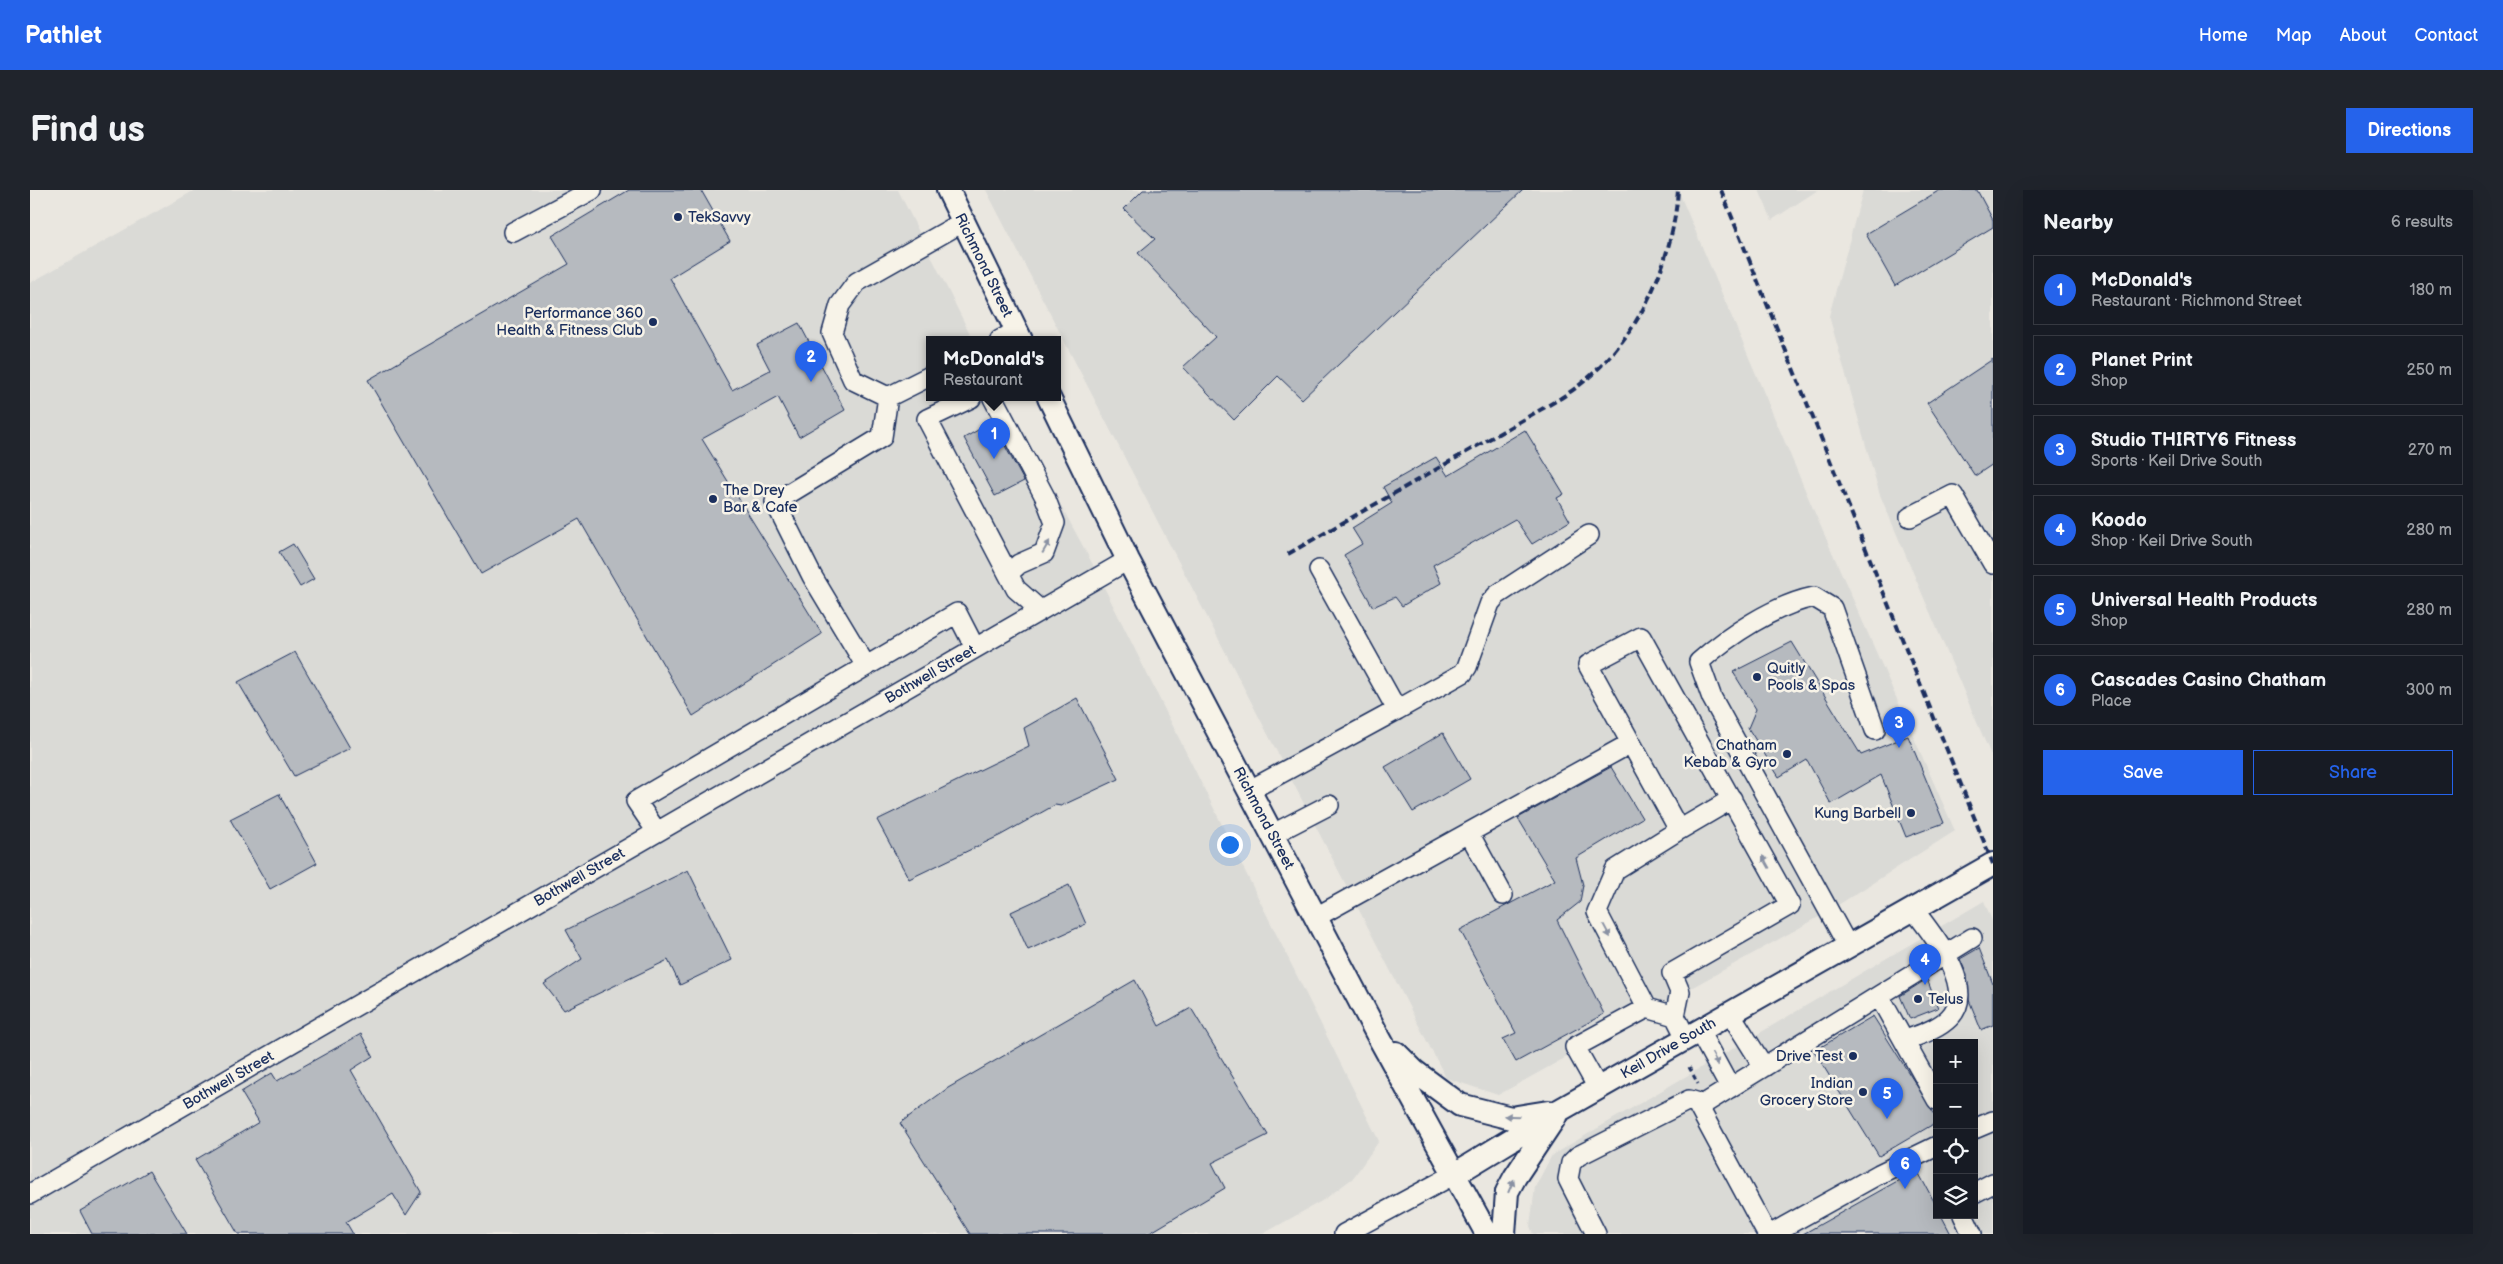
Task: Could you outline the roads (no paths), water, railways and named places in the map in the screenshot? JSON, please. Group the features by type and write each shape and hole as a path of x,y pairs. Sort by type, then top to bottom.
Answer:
{"main road":[{"name":"Richmond Street","path":"948,190 1013,336"},
{"name":"Richmond Street","path":"1050,401 1128,560 1376,1032 1486,1234"},
{"name":"Keil Drive South","path":"1455,1174 1598,1088 1993,864"},
{"path":"1376,1032 1414,1071 1460,1105 1511,1118 1560,1110"},
{"path":"1504,1234 1507,1192 1560,1110"}],"street":[{"path":"513,232 592,190"},
{"path":"888,397 853,380 832,333 840,304 857,282 963,222"},
{"path":"888,397 926,378"},
{"path":"866,666 812,576 775,502 882,437 888,397"},
{"path":"965,401 927,419 1016,589 1040,610"},
{"path":"995,401 1045,496 1055,523 1044,553 1020,564 1008,574"},
{"path":"1910,517 1953,495 1993,564"},
{"path":"1250,790 1462,674 1467,667 1490,603 1497,595 1589,535"},
{"name":"Bothwell Street","path":"30,1194 1128,560"},
{"path":"1319,570 1397,710"},
{"path":"1848,946 1712,698 1699,662 1719,644 1794,601 1814,597 1832,608 1875,730"},
{"path":"657,832 636,801 957,613 975,648"},
{"path":"1675,1016 1680,992 1672,973 1790,905 1641,637 1588,665 1679,830"},
{"path":"1316,917 1631,743"},
{"path":"1647,1008 1597,912 1615,870 1732,799"},
{"path":"1273,834 1329,805"},
{"path":"1469,833 1503,895"},
{"path":"1904,1041 1940,1025 1955,1011 1960,992 1946,954 1913,909"},
{"path":"1699,1108 1972,938"},
{"path":"1879,996 1933,1093"},
{"path":"1598,1088 1575,1047 1647,1008 1675,1016 1693,1034 1730,1088"},
{"path":"1730,1013 1764,1067"},
{"path":"1596,1234 1568,1179 1571,1163 1578,1156 1689,1100 1696,1102 1767,1234"},
{"path":"1978,1127 1993,1121"},
{"path":"1772,1234 1878,1174 1933,1148"},
{"name":"Keil Drive South","path":"1344,1234 1455,1174"},
{"path":"1978,1191 1993,1183"},
{"path":"1965,1219 1972,1234"}],"railway":[{"path":"1288,554 1561,398 1586,380 1608,358 1644,308 1657,280 1667,251 1674,221 1678,190"},
{"path":"1721,190 1993,864"}],"place":[{"name":"TekSavvy","path":"678,217"},
{"name":"Performance 360 Health & Fitness Club","path":"653,322"},
{"name":"Planet Print","path":"811,382"},
{"name":"McDonald's","path":"994,459"},
{"name":"The Drey Bar & Cafe","path":"713,499"},
{"name":"Quitly Pools & Spas","path":"1757,677"},
{"name":"Studio THIRTY6 Fitness","path":"1899,748"},
{"name":"Chatham Kebab & Gyro","path":"1787,754"},
{"name":"Kung Barbell","path":"1911,813"},
{"name":"Koodo","path":"1925,985"},
{"name":"Telus","path":"1918,999"},
{"name":"Drive Test","path":"1853,1056"},
{"name":"Indian Grocery Store","path":"1863,1092"},
{"name":"Universal Health Products","path":"1887,1119"},
{"name":"Cascades Casino Chatham","path":"1905,1189"}]}
